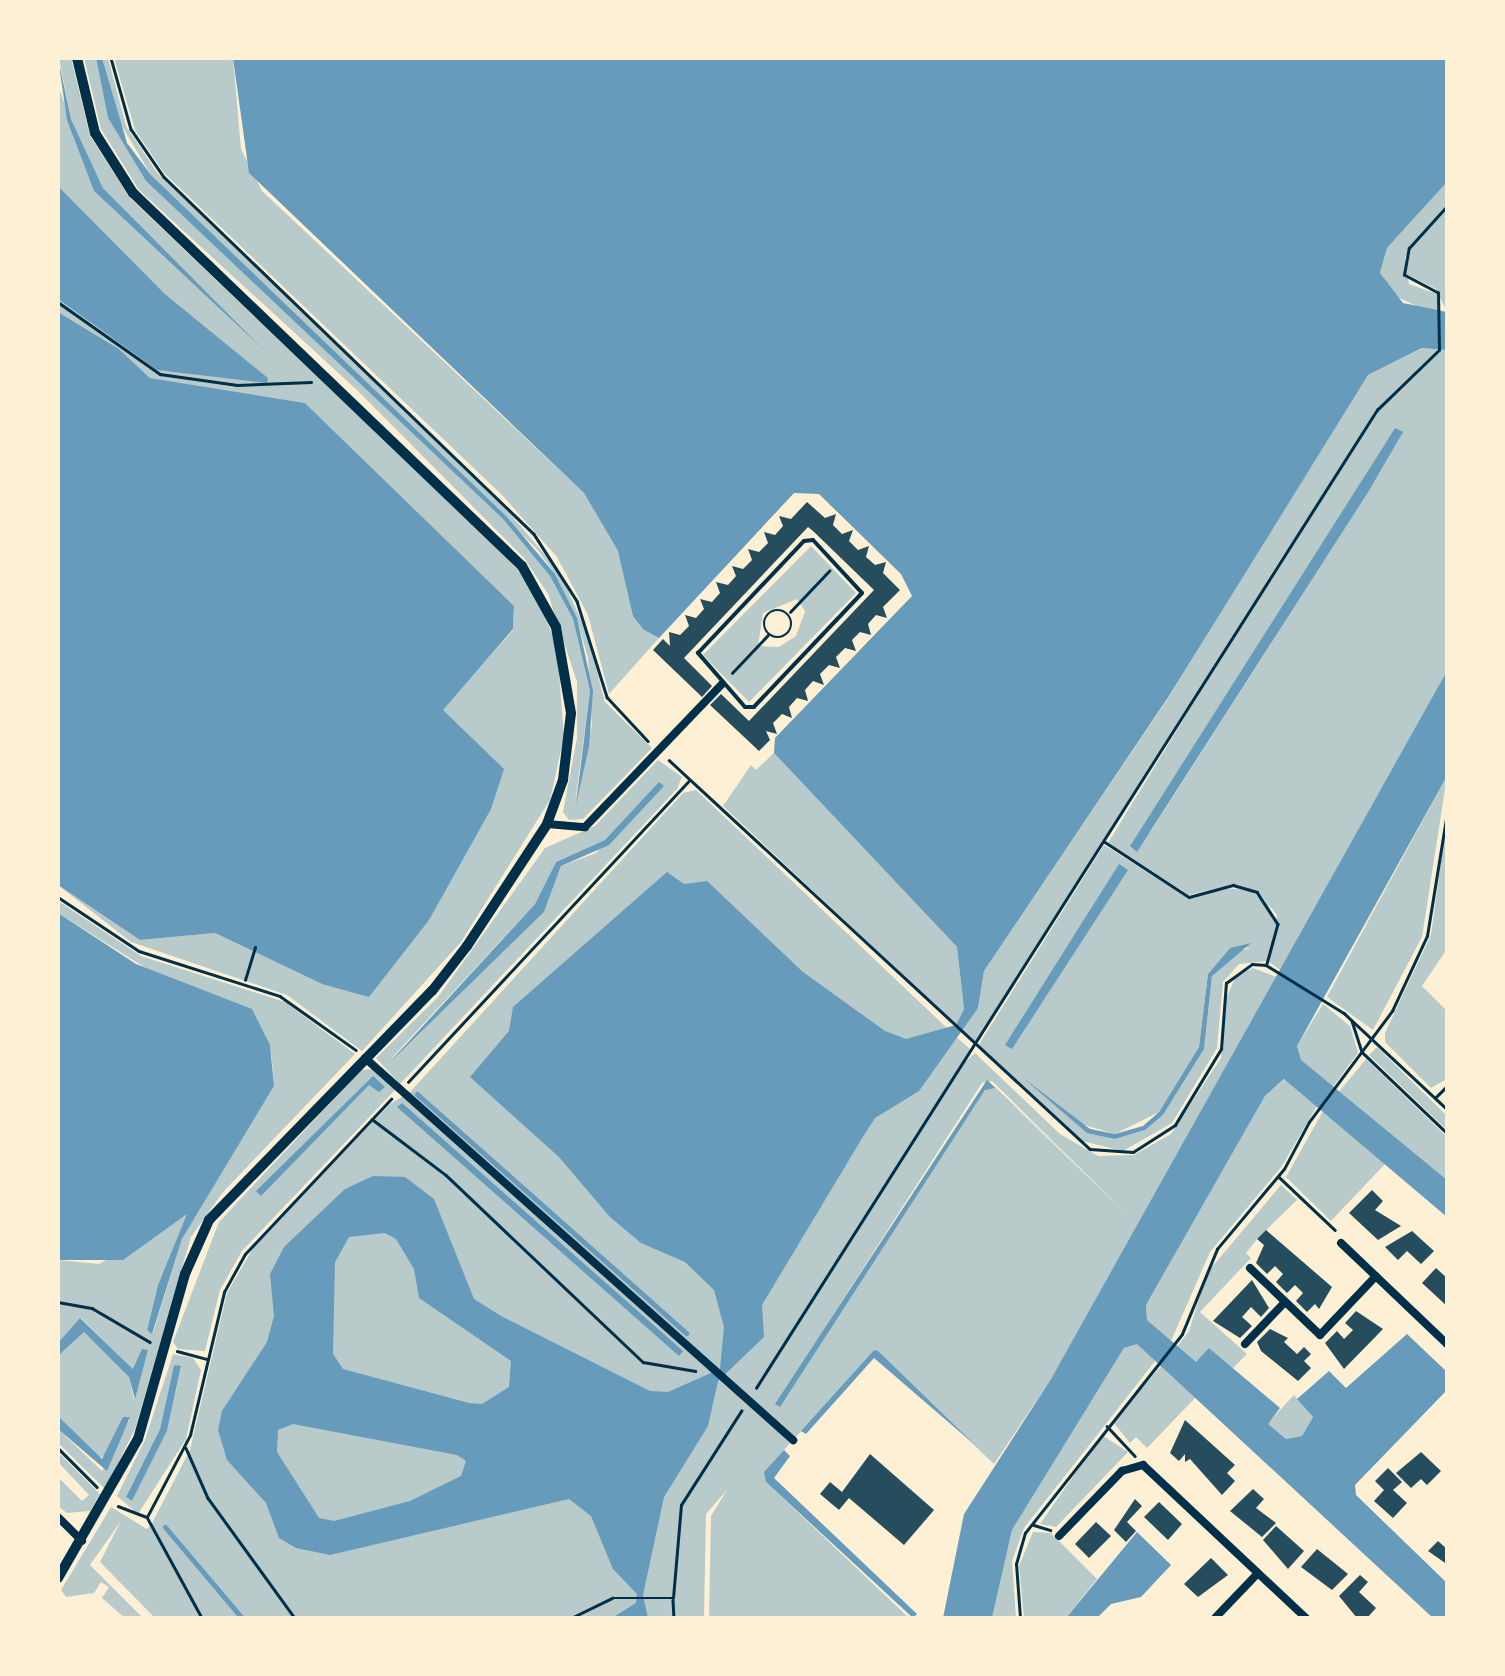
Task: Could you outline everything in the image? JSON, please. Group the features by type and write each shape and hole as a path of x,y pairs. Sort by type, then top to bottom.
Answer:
{"street":[{"path":"58,1578 108,1498 138,1439 164,1347 208,1220 432,991 547,824 562,780 571,712 566,662 541,594 500,541 133,193 96,133 77,58"},
{"path":"547,824 584,827 722,684"},
{"path":"365,1058 793,1440"},
{"path":"1341,1243 1448,1345"},
{"path":"1250,1268 1320,1335 1376,1276"},
{"path":"1245,1344 1286,1302"},
{"path":"1059,1536 1136,1465 1150,1469 1306,1618"},
{"path":"58,1517 82,1541"},
{"path":"1215,1618 1258,1573"}],"lane":[{"path":"814,540 837,562 862,593 754,707 745,708 698,653 804,541 814,540"}],"path":[{"path":"111,58 131,129 164,177 534,534 578,601 606,697 1080,1144 1108,1154 1133,1152 1175,1125 1218,1056 1226,984 1240,967 1266,965 1337,1008 1377,1039 1448,1110"},
{"path":"674,1618 681,1505 1377,410 1439,350 1441,303 1435,290 1409,283 1404,275 1409,248 1448,206"},
{"path":"1441,303 1448,298"},
{"path":"58,302 160,374 286,387 328,378"},
{"path":"806,652 788,634 788,614 837,562"},
{"path":"722,684 769,634 768,614 752,596"},
{"path":"768,614 788,614"},
{"path":"769,634 788,634"},
{"path":"147,1517 186,1446 224,1292 254,1241 555,932 690,780"},
{"path":"1020,1618 1016,1564 1031,1524 1106,1425 1179,1339 1206,1268 1278,1176 1316,1114 1377,1039 1427,936 1448,808"},
{"path":"1104,842 1189,896 1233,886 1257,892 1278,924 1266,965"},
{"path":"58,898 139,951 245,981 312,1012 365,1058"},
{"path":"245,981 255,948"},
{"path":"1352,1020 1364,1054 1448,1134"},
{"path":"1435,1098 1448,1085"},
{"path":"372,1118 446,1175 644,1362 673,1370 716,1372"},
{"path":"1278,1176 1341,1243"},
{"path":"58,1302 92,1308 164,1347 207,1359"},
{"path":"1106,1425 1136,1454 1136,1465"},
{"path":"186,1446 208,1498 295,1618"},
{"path":"58,1448 108,1498 132,1516 147,1517"},
{"path":"147,1517 202,1618"},
{"path":"1031,1524 1059,1536"},
{"path":"571,1618 599,1601 673,1598"}],"shaded area":[{"path":"59,58 71,58 90,136 130,198 516,566 538,599 557,647 564,736 550,800 461,942 362,1051 287,995 131,942 58,885 140,940 215,933 322,984 503,769 442,710 513,630 514,606 305,403 150,378 119,349 58,312 58,299 157,370 268,378 165,294 58,186 58,85 95,192 269,355 103,188 71,119"},
{"path":"84,58 96,58 108,118 146,181 503,519 550,576 573,619 590,691 588,658 577,619 555,574 537,549 151,175 116,116 102,58 108,58 126,126 158,174 499,501 559,571 586,631 605,702 652,748 583,819 569,820 563,812 577,738 577,682 548,594 524,558 359,392 139,190 101,129","holes":["590,691 592,724 575,804"]},
{"path":"114,58 233,58 241,149 262,191 584,493 618,551 644,630 659,638 609,694 588,615 557,557 502,495 164,173 135,130"},
{"path":"1447,182 1447,204 1405,257 1409,284 1437,294 1439,311 1425,310 1391,294 1380,273 1387,248"},
{"path":"1447,207 1447,312 1436,289 1406,274 1410,248"},
{"path":"1423,348 1447,350 1447,671 1282,971 1269,962 1277,915 1258,892 1233,884 1189,895 1108,843 1296,535 975,1042 960,1028 978,1008 984,971 1171,694 1368,375","holes":["1395,428 1367,494 1151,831 1130,846"]},
{"path":"811,546 856,593 749,702 703,655","holes":["797,599 805,611 796,636 779,647 758,646 763,613"]},
{"path":"774,753 957,947 964,1009 956,1025 723,806 751,765 756,770"},
{"path":"658,760 682,777 677,789 400,1084 376,1058 438,997 545,848 595,826","holes":["605,840 596,853 561,866 544,912 388,1062 535,904 556,862"]},
{"path":"1447,776 1422,937 1373,1030 1327,997"},
{"path":"696,790 950,1031 947,1046 954,1035 970,1049 964,1063 975,1053 1060,1134 1098,1156 1134,1155 1171,1134 1221,1058 1226,999 1236,976 1253,968 1279,978 1051,1379 994,1464 874,1350 796,1437 766,1411 762,1416 790,1443 765,1472 766,1482 909,1618 709,1618 711,1516 727,1490 706,1514 704,1618 155,1618 100,1562 121,1521 90,1565 143,1618 125,1618 102,1598 109,1587 101,1582 94,1593 66,1597 61,1590 111,1507 147,1529 152,1523 190,1450 227,1293 256,1243 390,1104 410,1092 683,793","holes":["992,1081 1128,1215 994,1087 985,1090 776,1404 982,1083"]},
{"path":"1447,818 1447,949 1422,986 1447,1011 1447,1079 1431,1088 1385,1042 1385,1033 1431,935"},
{"path":"1104,845 1188,898 1222,888 1250,890 1268,904 1277,924 1267,961 1239,964 1223,982 1217,1048 1172,1123 1123,1151 1082,1141 978,1046","holes":["1230,948 1251,948 1233,952 1212,976 1204,1049 1163,1115 1145,1130 1115,1139 1071,1121 1115,1134 1159,1112 1199,1047 1208,974"]},
{"path":"58,901 141,956 285,1002 355,1054 223,1192 191,1237 135,1429 105,1489 58,1443 58,1429 102,1471 130,1419 123,1417 109,1453 100,1458 58,1416 58,1356 84,1332 129,1376 134,1400 148,1350 133,1369 81,1318 58,1343 58,1260 99,1264 189,1212 158,1285 147,1330 153,1333 182,1239 274,1086 272,1060 270,1046 58,913"},
{"path":"1323,1004 1350,1026 1358,1053 1332,1088 1300,1060 1297,1046"},
{"path":"1377,1047 1447,1116 1447,1130 1369,1055"},
{"path":"1366,1059 1447,1137 1447,1180 1338,1093"},
{"path":"372,1069 395,1090 242,1251 220,1290 205,1351 178,1349 173,1342 219,1222 361,1070"},
{"path":"1285,1079 1317,1106 1282,1166 1210,1252 1171,1341 1147,1320 1146,1305 1265,1096"},
{"path":"1323,1111 1385,1164 1331,1221 1286,1177"},
{"path":"1281,1185 1297,1200 1257,1239 1246,1253 1251,1258 1200,1312 1247,1354 1233,1368 1209,1349 1196,1363 1177,1347 1189,1331 1207,1273"},
{"path":"1138,1343 1156,1360 1024,1528 1012,1561 1016,1618 992,1618 1012,1530 1124,1348"},
{"path":"173,1354 193,1358 201,1370 186,1439 138,1514 117,1496 145,1440","holes":["174,1365 181,1367 167,1431 132,1501 126,1497 160,1429"]},
{"path":"1162,1365 1196,1397 1147,1448 1136,1437 1130,1443 1113,1422"},
{"path":"1294,1395 1313,1417 1302,1436 1286,1439 1267,1424"},
{"path":"1102,1435 1128,1452 1056,1527 1040,1524"},
{"path":"58,1452 100,1494 90,1511 67,1513 58,1506 58,1477 82,1501 89,1495 58,1462"},
{"path":"1033,1532 1051,1533 1097,1579 1066,1618 1024,1618 1019,1566"}],"water":[{"path":"58,58 71,119 103,188 269,355 94,191 67,120"},
{"path":"96,58 102,58 127,143 151,175 506,516 555,574 577,618 593,691 589,747 576,804 590,691 573,619 550,576 503,519 146,181 108,118"},
{"path":"233,58 1447,58 1447,182 1387,248 1380,273 1403,303 1447,312 1447,350 1422,348 1368,375 1171,693 984,971 978,1008 919,1091 875,1118 864,1135 762,1305 764,1337 718,1381 708,1426 664,1497 643,1595 648,1618 612,1618 636,1603 637,1594 613,1569 591,1516 569,1499 330,1555 296,1548 279,1538 266,1503 227,1460 218,1430 222,1411 267,1342 274,1316 270,1274 284,1247 345,1189 373,1176 405,1177 434,1199 474,1299 501,1316 650,1391 668,1392 720,1369 724,1327 714,1290 685,1262 641,1243 610,1217 559,1157 470,1077 509,1031 513,1007 667,872 684,884 707,881 803,972 885,1031 906,1039 956,1025 964,1009 957,947 774,753 775,738 912,596 901,574 819,494 794,493 659,638 644,630 633,616 618,551 584,493 249,173","holes":["385,1233 396,1239 414,1269 419,1298 511,1361 509,1387 482,1404 469,1403 343,1369 333,1354 335,1262 349,1237","293,1424 457,1455 466,1461 461,1476 410,1501 334,1521 319,1518 277,1452 278,1430"]},
{"path":"58,186 165,294 268,378 267,383 157,370 58,299"},
{"path":"58,312 119,349 150,378 305,403 514,606 513,629 443,710 504,769 491,809 429,920 369,997 322,984 215,933 140,940 58,885"},
{"path":"1395,428 1403,432 1367,494 1137,852 1130,846"},
{"path":"1447,671 1447,776 1297,1046 1301,1060 1447,1180 1447,1217 1284,1079 1265,1096 1146,1305 1147,1320 1196,1362 1209,1348 1280,1408 1268,1424 1286,1439 1302,1436 1313,1417 1297,1399 1329,1371 1346,1388 1407,1334 1447,1372 1447,1390 1355,1485 1356,1495 1447,1583 1447,1618 1433,1618 1137,1344 1124,1348 1012,1530 992,1618 943,1618 964,1514 1051,1379"},
{"path":"659,782 664,786 609,845 561,866 544,912 389,1063 535,904 556,862 605,840"},
{"path":"1119,864 1128,870 1012,1049 1005,1045"},
{"path":"58,913 136,964 252,1009 270,1045 274,1086 182,1239 152,1334 147,1330 158,1285 187,1214 123,1260 58,1260"},
{"path":"1251,943 1212,976 1204,1049 1163,1115 1145,1130 1115,1139 1087,1133 1022,1077 1090,1129 1115,1134 1143,1126 1159,1112 1199,1047 1208,974 1230,948"},
{"path":"373,1076 385,1087 379,1092 369,1085 261,1196 256,1191"},
{"path":"987,1080 1129,1213 995,1088 985,1090 780,1407 775,1404"},
{"path":"402,1103 683,1351 679,1356 397,1107"},
{"path":"80,1318 133,1369 142,1349 148,1350 135,1399 129,1377 84,1332 58,1356 58,1343"},
{"path":"874,1350 975,1445 874,1358 806,1434 801,1431"},
{"path":"174,1365 181,1366 167,1431 132,1501 126,1497 160,1429"},
{"path":"58,1416 102,1459 123,1417 130,1417 107,1471 58,1429"},
{"path":"784,1450 790,1456 774,1478 917,1614 913,1618 766,1482 764,1472"},
{"path":"1137,1532 1171,1565 1141,1597 1111,1604 1097,1618 1066,1618"}],"building":[{"path":"807,502 825,518 836,514 833,525 842,534 853,530 849,541 858,550 869,546 866,557 875,565 886,562 883,573 900,590 883,607 887,618 876,615 868,624 871,635 860,632 852,640 856,651 845,648 836,657 840,668 829,665 820,674 824,685 813,681 805,690 808,701 797,698 789,707 792,718 782,714 773,723 777,734 766,731 770,740 759,751 710,705 721,694 749,721 874,590 813,531 808,527 684,658 712,686 702,697 653,650 663,639 670,646 669,632 680,635 689,626 685,615 696,618 704,609 700,599 712,602 720,593 716,582 728,585 736,576 732,566 743,569 752,560 748,549 759,552 768,543 764,532 775,535 783,526 779,516 791,519"},
{"path":"1372,1190 1383,1201 1375,1210 1401,1226 1378,1240 1349,1213"},
{"path":"1266,1230 1332,1287 1319,1309 1315,1304 1307,1312 1296,1301 1303,1293 1295,1285 1287,1293 1276,1282 1283,1274 1275,1266 1267,1274 1256,1263 1264,1245 1257,1239"},
{"path":"1412,1231 1434,1251 1421,1264 1407,1251 1398,1260 1385,1247"},
{"path":"1436,1268 1448,1279 1448,1307 1422,1283"},
{"path":"1252,1280 1269,1308 1261,1317 1251,1307 1242,1317 1252,1326 1240,1338 1213,1321"},
{"path":"1356,1311 1383,1329 1344,1369 1325,1343 1337,1331 1344,1339 1353,1330 1345,1323"},
{"path":"1270,1329 1288,1338 1284,1342 1297,1354 1304,1347 1311,1354 1304,1361 1311,1368 1298,1381 1261,1351 1257,1342"},
{"path":"1185,1420 1235,1465 1227,1473 1235,1481 1222,1495 1190,1459 1185,1462 1185,1454 1179,1461 1170,1453"},
{"path":"1421,1452 1441,1471 1427,1485 1421,1479 1411,1488 1396,1473"},
{"path":"870,1454 934,1510 904,1545 849,1498 839,1510 820,1494 830,1482 842,1492"},
{"path":"1388,1468 1402,1482 1393,1490 1407,1503 1393,1518 1374,1501 1384,1490 1375,1481"},
{"path":"1253,1489 1264,1499 1256,1508 1276,1523 1262,1537 1230,1511"},
{"path":"1135,1499 1142,1506 1127,1522 1136,1531 1126,1542 1114,1530"},
{"path":"1159,1502 1182,1524 1168,1540 1144,1517"},
{"path":"1096,1522 1111,1536 1089,1558 1075,1544"},
{"path":"1276,1526 1304,1551 1288,1569 1263,1540"},
{"path":"1438,1541 1448,1550 1448,1565 1428,1551"},
{"path":"1317,1549 1348,1574 1332,1590 1301,1567"},
{"path":"1211,1558 1228,1575 1198,1597 1184,1584"},
{"path":"1360,1575 1368,1582 1359,1592 1376,1608 1367,1618 1357,1618 1339,1596"}],"waterway":[{"path":"417,1094 686,1333"},
{"path":"165,1527 242,1618"}]}
